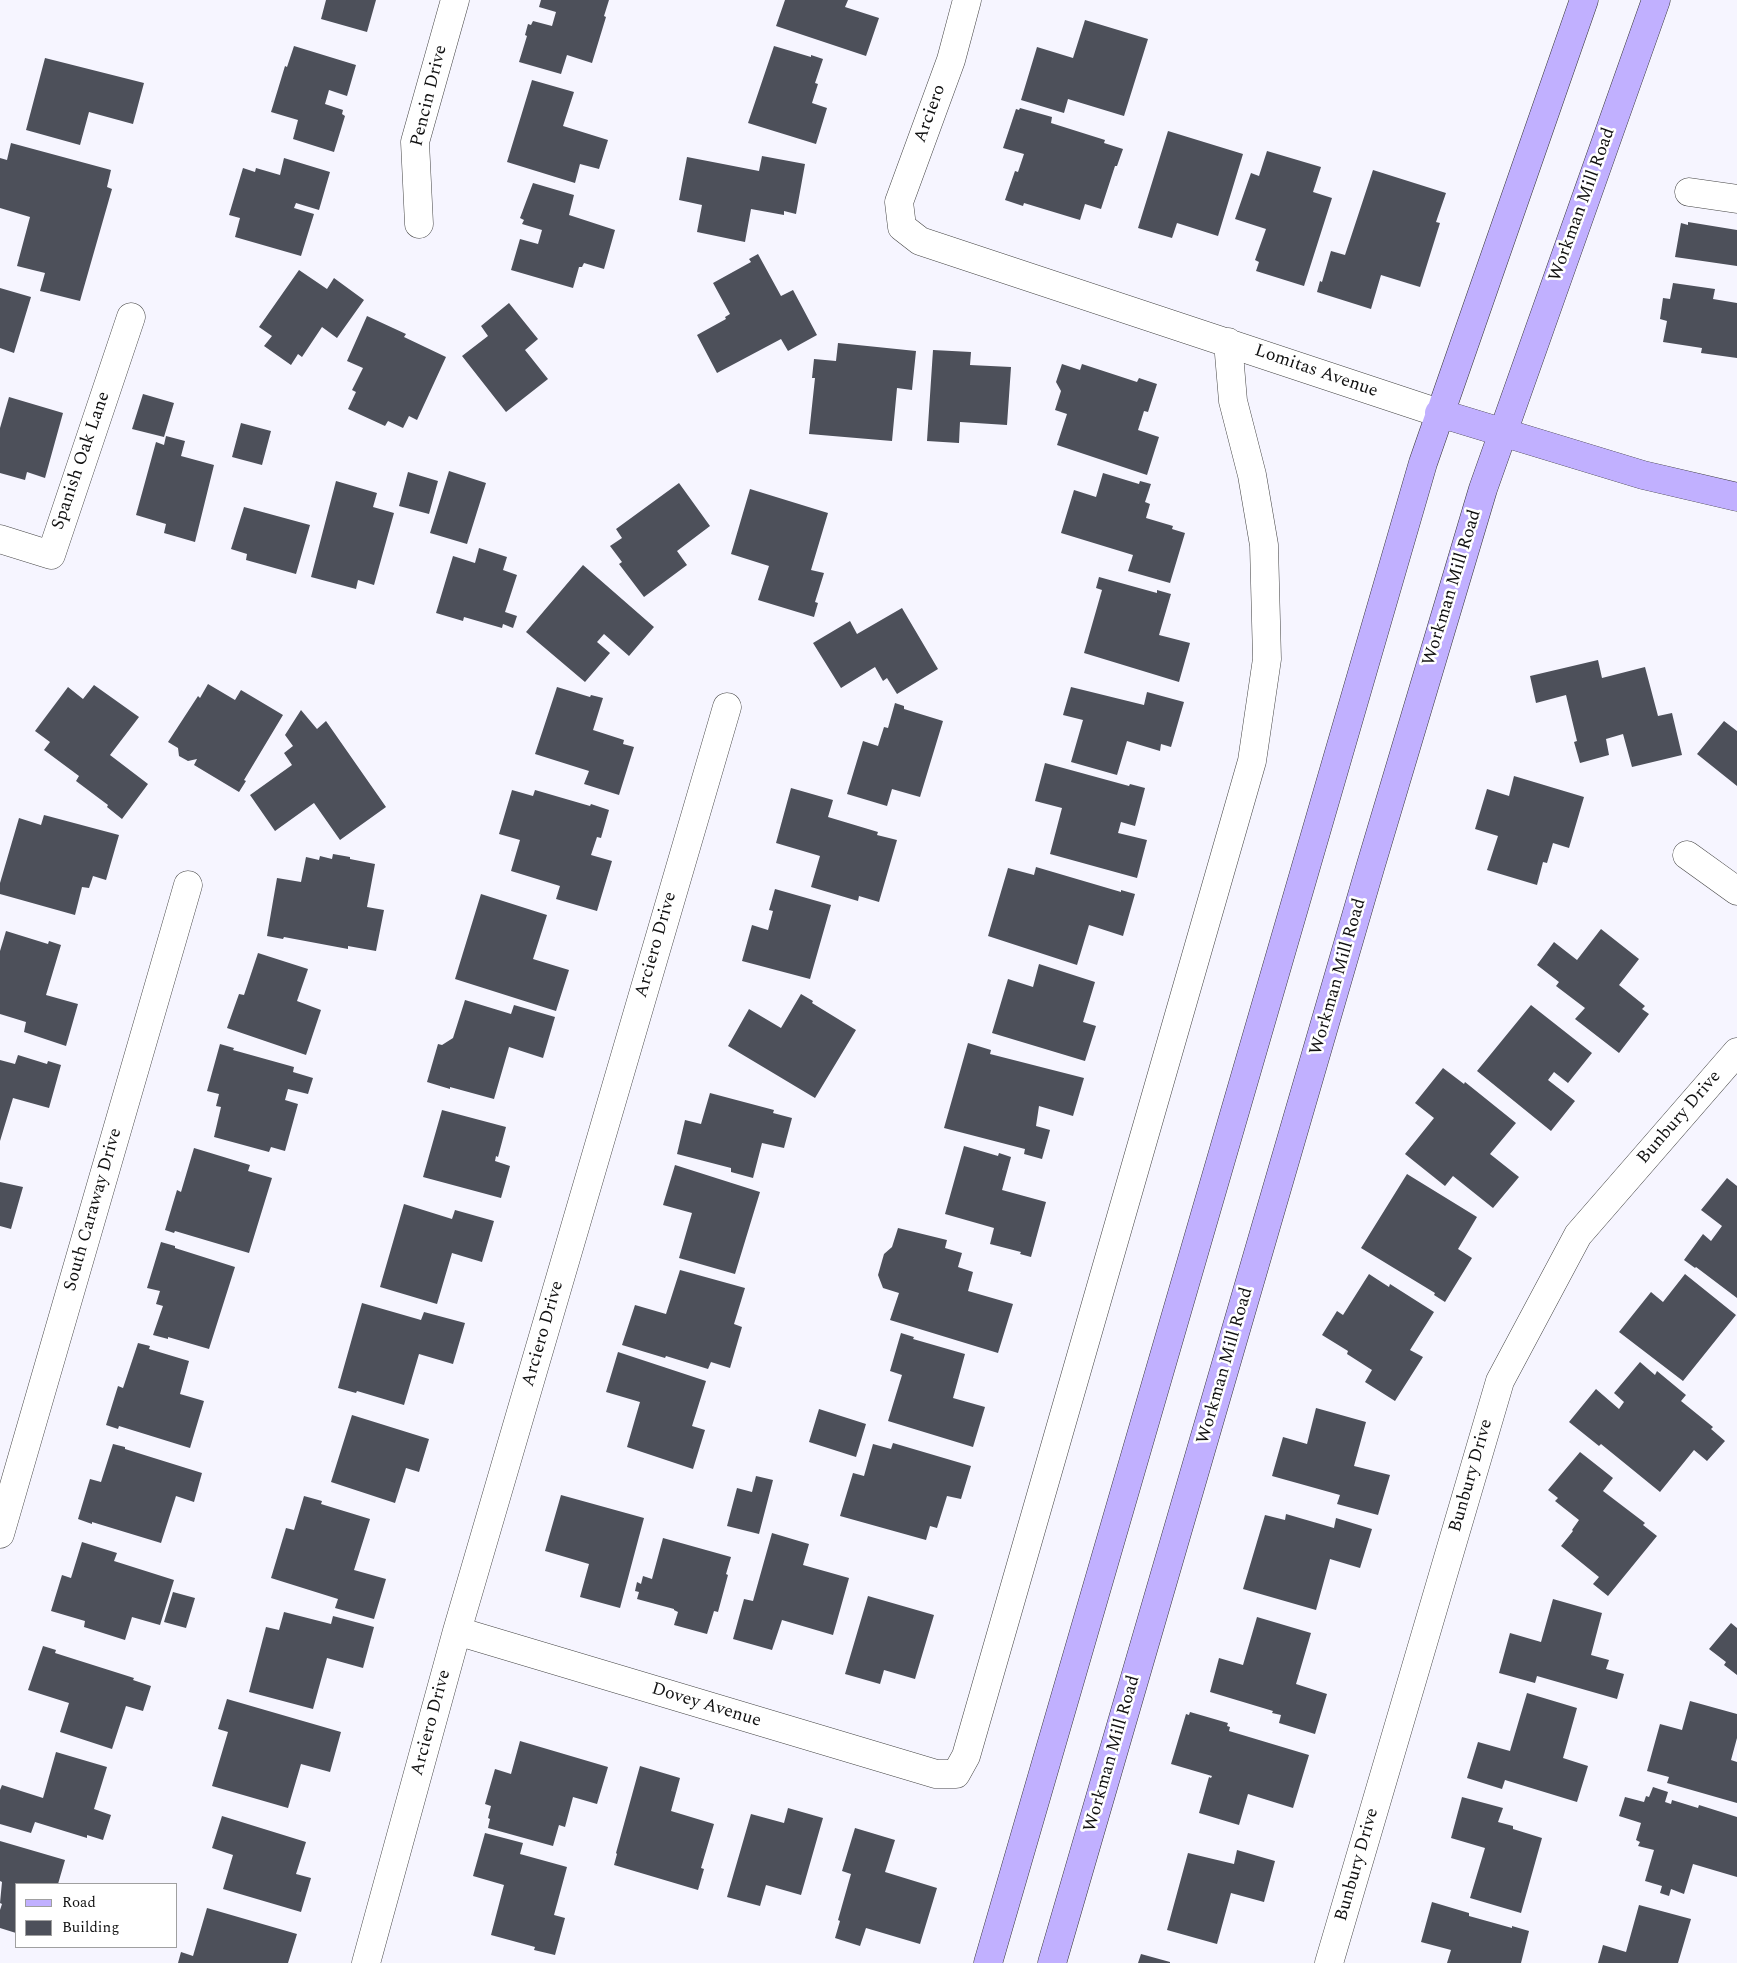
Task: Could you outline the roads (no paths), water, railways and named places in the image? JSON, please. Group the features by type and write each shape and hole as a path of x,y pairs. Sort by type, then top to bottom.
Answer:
{"main road":[{"path":"988,1963 1420,473 1439,413 1584,0"},
{"name":"Workman Mill Road","path":"1052,1963 1370,868 1483,489 1656,0"},
{"name":"Lomitas Avenue","path":"1439,413 1643,475 1737,497"}],"street":[{"name":"Pencin Drive","path":"419,224 415,142 455,0"},
{"name":"Arciero","path":"902,227 899,202 951,60 967,0"},
{"path":"1689,192 1737,199"},
{"name":"Lomitas Avenue","path":"902,227 920,241 1439,413"},
{"name":"Spanish Oak Lane","path":"0,539 51,555 131,317"},
{"name":"Dovey Avenue","path":"457,1631 936,1774 956,1774 966,1756 1252,761 1267,659 1264,545 1252,475 1233,401 1228,342"},
{"name":"Arciero Drive","path":"366,1963 457,1631 727,707"},
{"path":"1687,855 1737,891"},
{"name":"South Caraway Drive","path":"0,1534 188,885"},
{"name":"Bunbury Drive","path":"1329,1963 1500,1381 1578,1235 1737,1052"}]}
